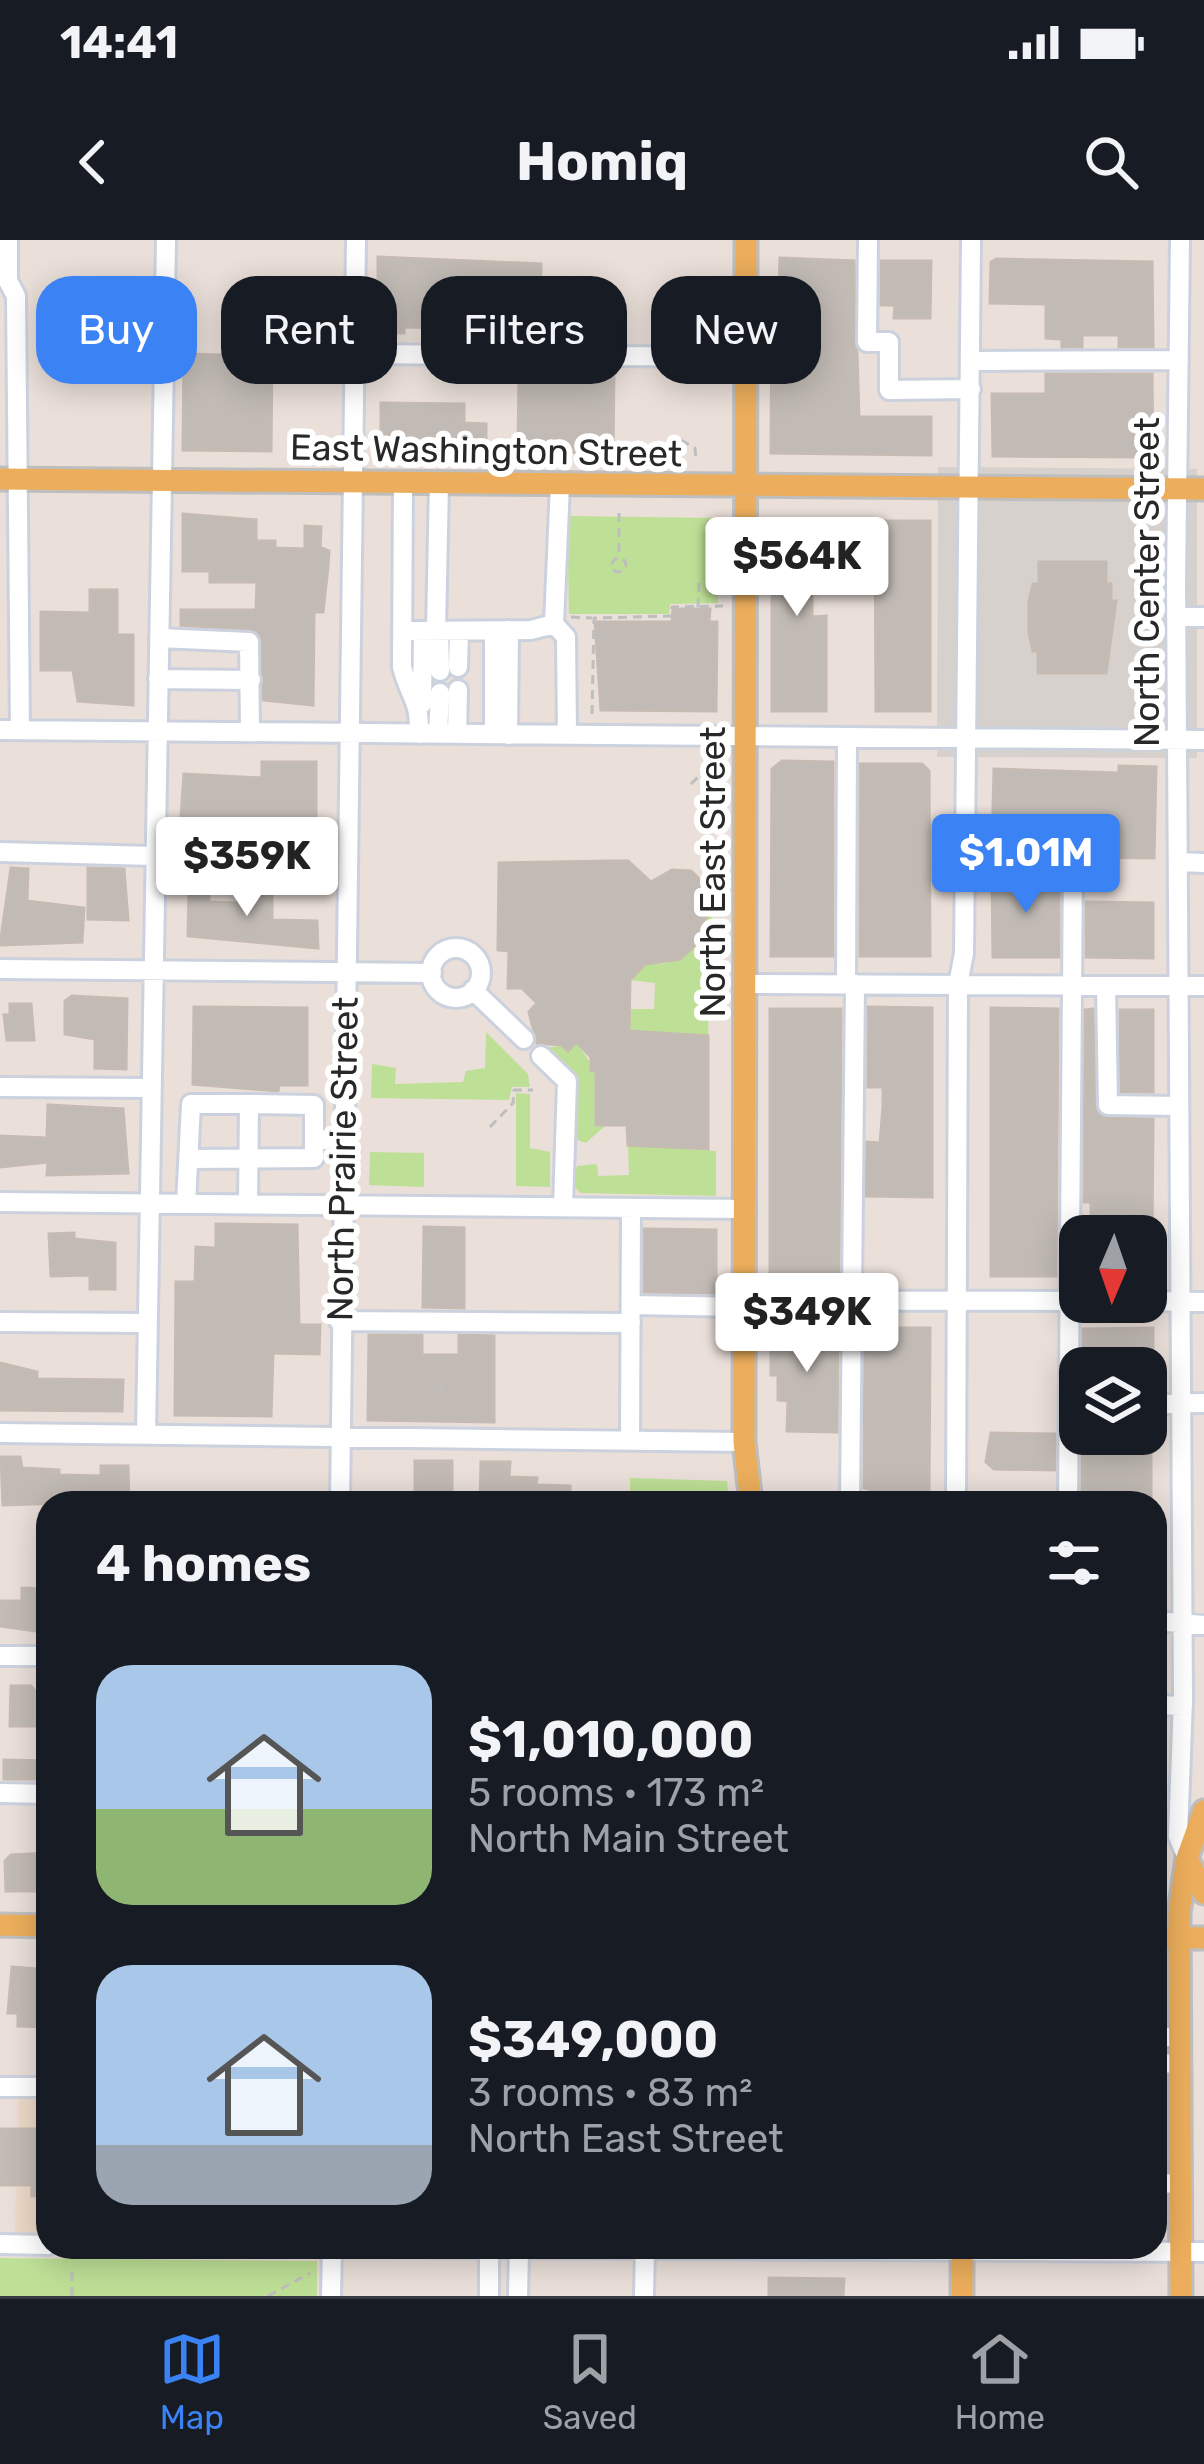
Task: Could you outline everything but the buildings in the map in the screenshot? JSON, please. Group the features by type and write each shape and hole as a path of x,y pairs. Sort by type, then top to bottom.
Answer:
{"main road":[{"name":"North East Street","path":"746,240 746,276"},
{"name":"North East Street","path":"745,384 744,1442 750,1491"},
{"name":"East Washington Street","path":"8,479 1204,489"},
{"path":"1181,2296 1192,2252 1180,2183 1179,1938 1186,1858 1204,1811"},
{"path":"1186,1858 1204,1893"},
{"path":"0,1925 36,1926"},
{"path":"1167,1938 1204,1938"},
{"path":"962,2259 962,2296"}],"street":[{"path":"8,240 8,281 16,296 8,479 10,730 1204,740"},
{"path":"146,1434 166,240"},
{"name":"North Prairie Street","path":"356,240 356,276"},
{"path":"868,240 867,342 889,342 889,391 971,389"},
{"path":"956,1491 958,985 967,861 971,240"},
{"name":"North Center Street","path":"1180,240 1178,1106 1183,1696 1178,1836 1186,1858"},
{"path":"397,354 651,356"},
{"path":"971,361 1179,360"},
{"name":"North Prairie Street","path":"340,1491 355,384"},
{"path":"403,482 444,669 434,631"},
{"path":"435,734 439,482"},
{"path":"560,484 554,624 566,637 567,735"},
{"path":"1177,617 1204,617"},
{"path":"434,631 554,624"},
{"path":"501,630 501,735"},
{"path":"159,638 252,645 250,732"},
{"path":"158,679 251,680"},
{"path":"435,734 444,692 435,734"},
{"path":"847,736 850,1491"},
{"path":"0,852 154,856"},
{"path":"967,861 1073,862 1073,1215"},
{"path":"1178,862 1204,863"},
{"path":"445,951 469,952 481,973 473,990 463,997 446,996 434,986 431,973 445,951"},
{"path":"0,969 431,973"},
{"path":"745,984 1204,986"},
{"path":"1106,986 1108,1105 1178,1106"},
{"path":"473,990 524,1039"},
{"path":"541,1056 567,1081 563,1207"},
{"path":"0,1088 151,1088"},
{"path":"186,1204 191,1104 314,1105 314,1159 191,1159"},
{"path":"248,1204 249,1104"},
{"path":"314,1140 343,1140"},
{"path":"0,1202 746,1209"},
{"path":"630,1441 631,1208"},
{"path":"339,1321 631,1314 746,1303 852,1300 1059,1301"},
{"path":"1167,1301 1204,1302"},
{"path":"0,1322 147,1323"},
{"path":"1167,1403 1204,1403"},
{"path":"0,1433 744,1442"},
{"path":"1181,1448 1204,1448"},
{"path":"1069,1491 1071,1455"},
{"path":"1182,1544 1204,1545"},
{"path":"1167,1621 1204,1625"},
{"path":"0,1656 36,1656"},
{"path":"1167,1701 1204,1687"},
{"path":"0,1793 36,1794"},
{"path":"1167,2037 1180,2037"},
{"path":"1167,2063 1180,2064"},
{"path":"0,2087 36,2087"},
{"path":"1167,2184 1180,2183"},
{"path":"0,2244 36,2245"},
{"path":"331,2296 332,2259"},
{"path":"489,2259 489,2296"},
{"path":"518,2296 519,2259"},
{"path":"644,2296 645,2259"}],"path":[{"path":"681,440 695,448 696,460"},
{"path":"619,514 619,558"},
{"path":"698,607 699,583 708,583 708,514"},
{"path":"708,534 724,534"},
{"path":"708,574 724,574"},
{"path":"592,714 594,618 671,616 672,607 723,606"},
{"path":"691,784 715,760"},
{"path":"490,1127 513,1103 514,1090 533,1090"},
{"path":"442,1378 442,1394"},
{"path":"72,2270 72,2296"},
{"path":"268,2296 310,2273"}],"shaded area":[{"path":"938,467 1197,469 1197,758 937,757"},
{"path":"18,2091 36,2092 36,2238 15,2237"}],"green space":[{"path":"567,516 718,518 718,603 670,604 669,614 569,614"},
{"path":"712,900 708,1036 650,1041 650,1031 629,1031 629,1009 654,1009 655,983 630,980 646,963 671,961 697,943 704,936 698,930"},
{"path":"486,1032 528,1074 530,1087 512,1087 509,1100 371,1098 372,1064 396,1068 395,1084 463,1082 466,1071 485,1068"},
{"path":"576,1042 596,1071 596,1124 606,1125 586,1143 575,1139 575,1076 548,1048 562,1045 568,1051"},
{"path":"516,1093 530,1094 530,1148 550,1152 550,1187 516,1186"},
{"path":"628,1145 716,1151 716,1196 580,1193 573,1185 577,1166 597,1164 598,1176 629,1175"},
{"path":"370,1152 424,1153 424,1187 369,1185"},
{"path":"630,1478 727,1481 728,1491 630,1491"},
{"path":"0,2258 317,2261 317,2296 0,2296"}]}
